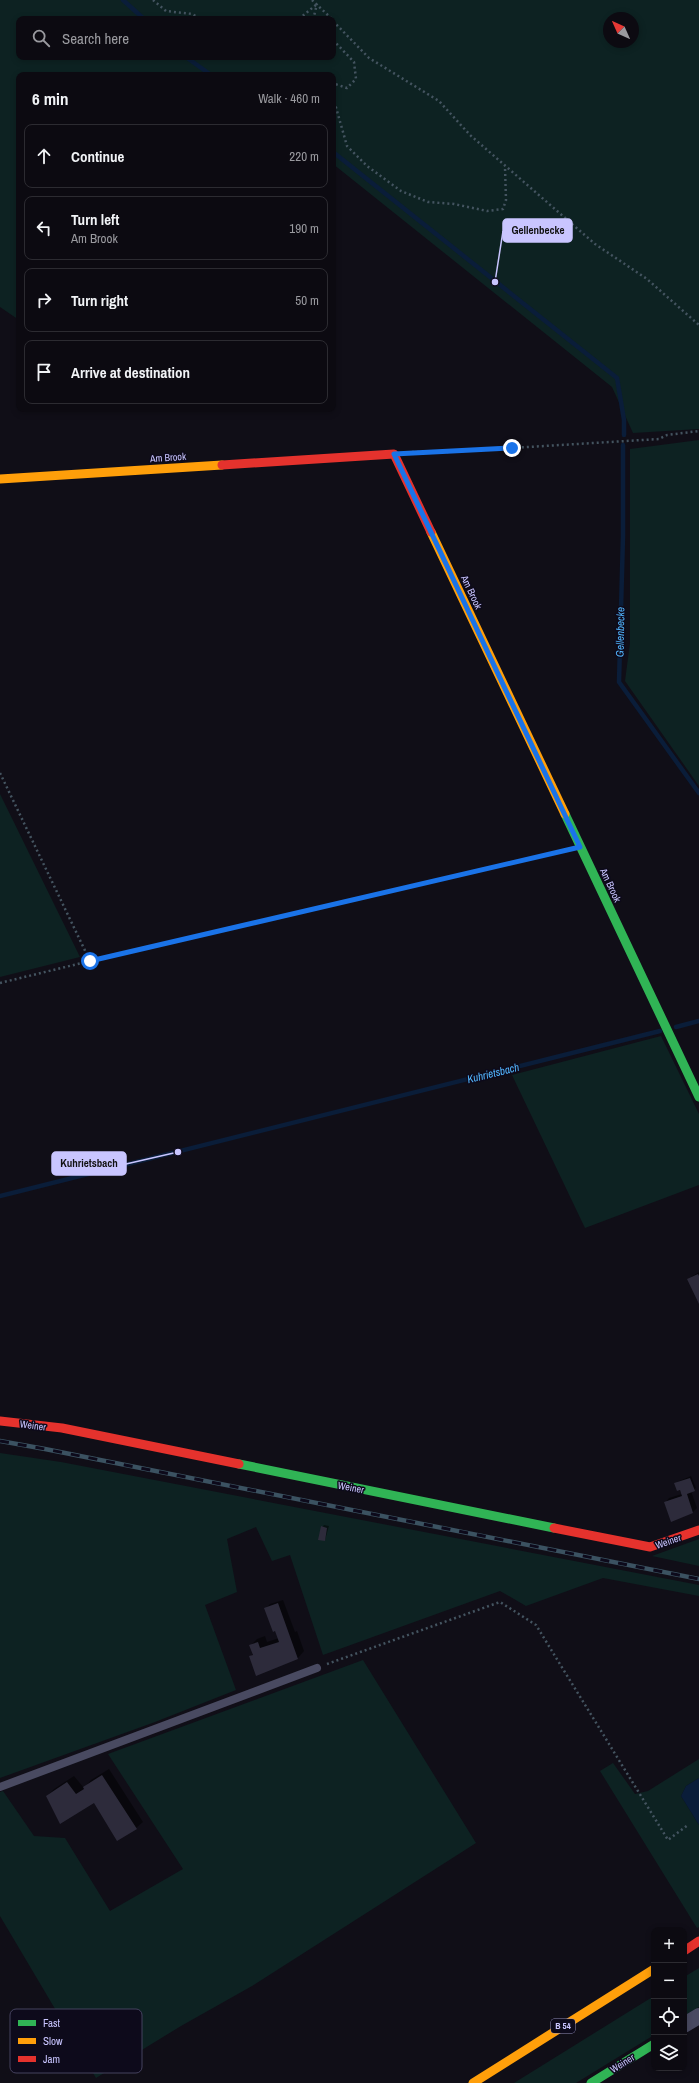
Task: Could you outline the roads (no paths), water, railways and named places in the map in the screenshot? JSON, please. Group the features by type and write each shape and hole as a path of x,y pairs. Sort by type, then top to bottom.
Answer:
{"main road":[{"name":"Am Brook","path":"0,479 394,454 699,1097"},
{"name":"Weiner","path":"0,1421 62,1428 650,1547 699,1530"},
{"path":"687,1949 699,1941"},
{"name":"B 54","path":"473,2083 651,1971"},
{"name":"Weiner","path":"591,2083 651,2046"}],"street":[{"path":"687,2023 699,2016"}],"lane":[{"path":"0,1787 317,1668"}],"water":[{"path":"699,1778 699,1825 681,1796 686,1786"}],"waterway":[{"name":"Gellenbecke","path":"123,0 141,16"},
{"name":"Gellenbecke","path":"190,60 207,72"},
{"name":"Gellenbecke","path":"336,154 617,378 624,420 624,435"},
{"name":"Gellenbecke","path":"623,445 623,536 619,682 699,793"},
{"name":"Kuhrietsbach","path":"676,1027 699,1021"},
{"name":"Kuhrietsbach","path":"0,1196 660,1031"}],"railway":[{"path":"0,1441 699,1579"}],"place":[{"name":"Gellenbecke","path":"495,282"},
{"name":"Kuhrietsbach","path":"178,1152"}]}
